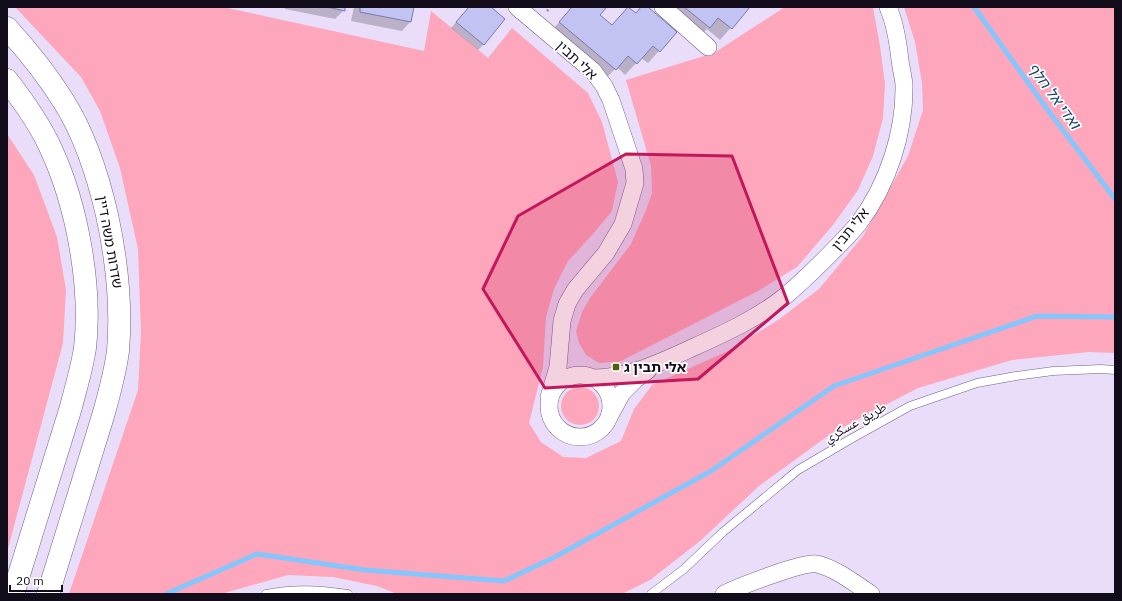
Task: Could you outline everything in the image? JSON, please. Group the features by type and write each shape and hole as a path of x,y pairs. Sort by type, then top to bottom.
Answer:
{"street":[{"name":"אלי תבין","path":"517,7 593,71 604,86 611,100 634,169 635,183 624,224 606,253 575,290 567,304 562,321 558,368 549,397"},
{"path":"663,7 708,47"},
{"name":"אלי תבין","path":"560,341 563,351 575,368 589,377 609,378 658,363 721,335 757,315 783,298 806,278 859,223 886,176 895,147 902,117 904,84 899,49 888,7"},
{"name":"שדרות משה דיין","path":"7,28 48,79 65,103 93,162 100,185 116,258 119,292 118,352 111,386 48,594"},
{"path":"7,80 36,120 51,148 62,174 68,193 83,263 86,293 84,348 79,379 13,594"},
{"name":"אלי תבין","path":"610,415 622,393 636,379 658,363"},
{"path":"573,375 589,377 603,385 609,394 611,405 610,415 606,424 599,432 580,438 570,437 561,432 554,425 549,416 549,397 554,387 562,380 573,375"},
{"path":"724,594 797,567 816,564 836,572 871,594"}],"lane":[{"name":"طريق عسكري","path":"651,594 684,569 723,532 798,470 910,406 977,383 1016,376 1053,371 1101,369 1115,370"},
{"path":"266,594 278,591 311,589 348,594"}],"highlighted area":[{"path":"626,154 732,156 788,303 698,379 545,388 483,289 518,216"}],"shaded area":[{"path":"15,7 223,7 424,51 431,11 488,58 512,28 588,93 602,122 618,182 612,211 568,261 554,289 546,317 543,367 529,423 541,442 563,457 586,458 621,441 634,409 652,385 728,351 778,320 819,289 863,236 908,156 923,110 922,83 915,42 904,7 1115,7 1115,353 1089,352 1012,360 918,388 832,433 759,486 700,541 650,580 622,594 397,594 377,586 333,577 288,575 221,594 69,594 138,390 141,332 138,249 120,168 100,111 81,77"},
{"path":"785,7 873,7 885,84 883,118 873,156 858,190 833,225 797,267 758,291 619,362 599,363 586,355 579,343 576,331 582,312 590,298 631,244 652,193 651,166 626,80 714,53"},
{"path":"7,134 34,175 57,237 66,290 63,343 7,552"},
{"path":"580,387 590,390 596,396 599,406 596,416 590,422 580,425 570,422 564,416 561,406 564,396 570,390"}],"building":[{"path":"327,7 345,7 345,11"},
{"path":"360,7 414,7 411,22 360,12"},
{"path":"469,7 491,7 505,19 484,45 456,22"},
{"path":"572,7 607,7 600,15 612,25 628,7 636,13 641,7 648,7 677,32 660,52 653,46 637,64 628,56 616,70 559,22"},
{"path":"684,7 750,7 732,29 718,18 710,28"}],"waterway":[{"name":"ואדי אל חלף","path":"974,7 1047,109 1115,199"},
{"path":"166,594 257,554 365,570 504,581 553,558 711,471 834,386 1037,316 1115,317"}],"place":[{"name":"אלי תבין ג","path":"616,367"}]}
